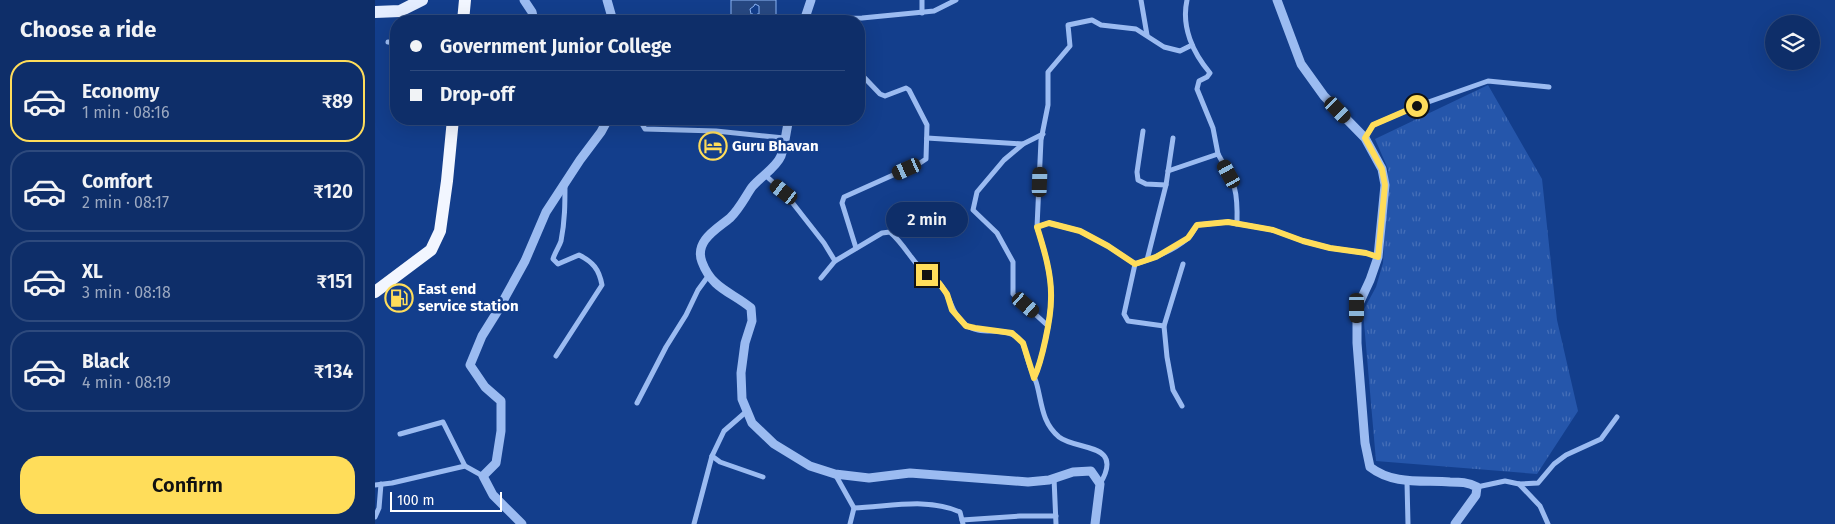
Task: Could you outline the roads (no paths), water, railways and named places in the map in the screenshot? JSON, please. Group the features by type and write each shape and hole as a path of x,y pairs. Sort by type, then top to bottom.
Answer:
{"highway":[{"path":"464,15 465,0"},
{"path":"375,292 431,250 440,231 452,125"}],"main road":[{"path":"375,12 400,11 422,0"}],"street":[{"path":"524,0 533,15"},
{"path":"607,0 611,15"},
{"path":"806,15 811,0"},
{"path":"922,0 922,13"},
{"path":"865,18 934,11 956,0"},
{"path":"1141,0 1147,35"},
{"path":"1187,0 1184,12 1192,44 1199,60 1210,73 1199,81 1197,89 1213,128 1218,154 1235,184 1238,199 1237,224"},
{"path":"1277,0 1301,64 1324,96 1365,138 1382,169 1385,185 1378,257 1357,308 1357,343 1365,443 1370,467 1379,474 1407,482 1470,483 1477,487 1505,481 1519,484 1538,483 1554,464 1566,455 1601,439 1617,417"},
{"path":"1034,378 1039,368 1051,299 1047,264 1037,227 1043,134 1048,105 1048,72 1070,46 1068,25 1092,20 1101,25 1136,29 1164,47 1180,51 1192,44"},
{"path":"856,248 842,203 844,197 926,159 927,125 909,90 906,88 885,96 880,94 865,78"},
{"path":"1365,138 1373,125 1417,106 1488,81 1549,87"},
{"path":"483,476 496,462 501,431 501,401 485,387 470,365 481,336 497,312 520,270 546,212 605,125"},
{"path":"643,125 645,129 716,131 785,138"},
{"path":"788,125 780,157 753,187 743,204 706,238 700,250 701,261 709,275 723,291 740,298 751,308 752,321 745,343 741,373 742,399 752,423 774,444 810,466 835,474 869,478 910,473 1028,482 1054,478 1073,472 1091,471 1100,484"},
{"path":"1143,131 1137,172 1138,180 1146,184 1166,185"},
{"path":"1043,134 1023,144 1004,160 977,192 973,210 997,233 1013,262 1013,294 1047,325"},
{"path":"927,138 1023,144"},
{"path":"1147,260 1166,185 1173,138"},
{"path":"1168,171 1218,154"},
{"path":"765,175 784,192 825,243 835,261"},
{"path":"556,356 603,284 600,272 587,259 579,255 558,264 553,260 560,244 565,215 565,183"},
{"path":"1135,264 1156,257 1188,238 1197,225 1228,222 1273,230 1330,248 1366,253 1378,257"},
{"path":"1037,227 1049,223 1080,231 1108,246 1135,264"},
{"path":"821,278 835,261 882,233 890,232 900,241 927,275 939,283 947,294 952,310 966,326 1012,333 1023,343 1044,418 1059,437 1092,448 1102,454 1107,464 1100,484 1095,524"},
{"path":"1135,264 1124,314 1128,321 1164,326"},
{"path":"1182,406 1173,390 1164,326 1183,264"},
{"path":"637,403 698,290 709,275"},
{"path":"694,524 712,456 724,431 747,411"},
{"path":"400,434 443,422 465,466 483,476 493,495 522,524"},
{"path":"712,456 720,462 763,477"},
{"path":"375,517 379,508 378,484 465,466"},
{"path":"835,474 854,508 850,524"},
{"path":"1054,478 1056,524"},
{"path":"1407,482 1408,524"},
{"path":"1519,484 1541,506 1549,524"},
{"path":"1455,524 1476,495 1477,487"},
{"path":"854,508 891,504 950,507 960,512 963,522 1020,516 1056,516"}],"place":[{"name":"Guru Bhavan","path":"713,146"},
{"name":"East end service station","path":"399,298"}]}
